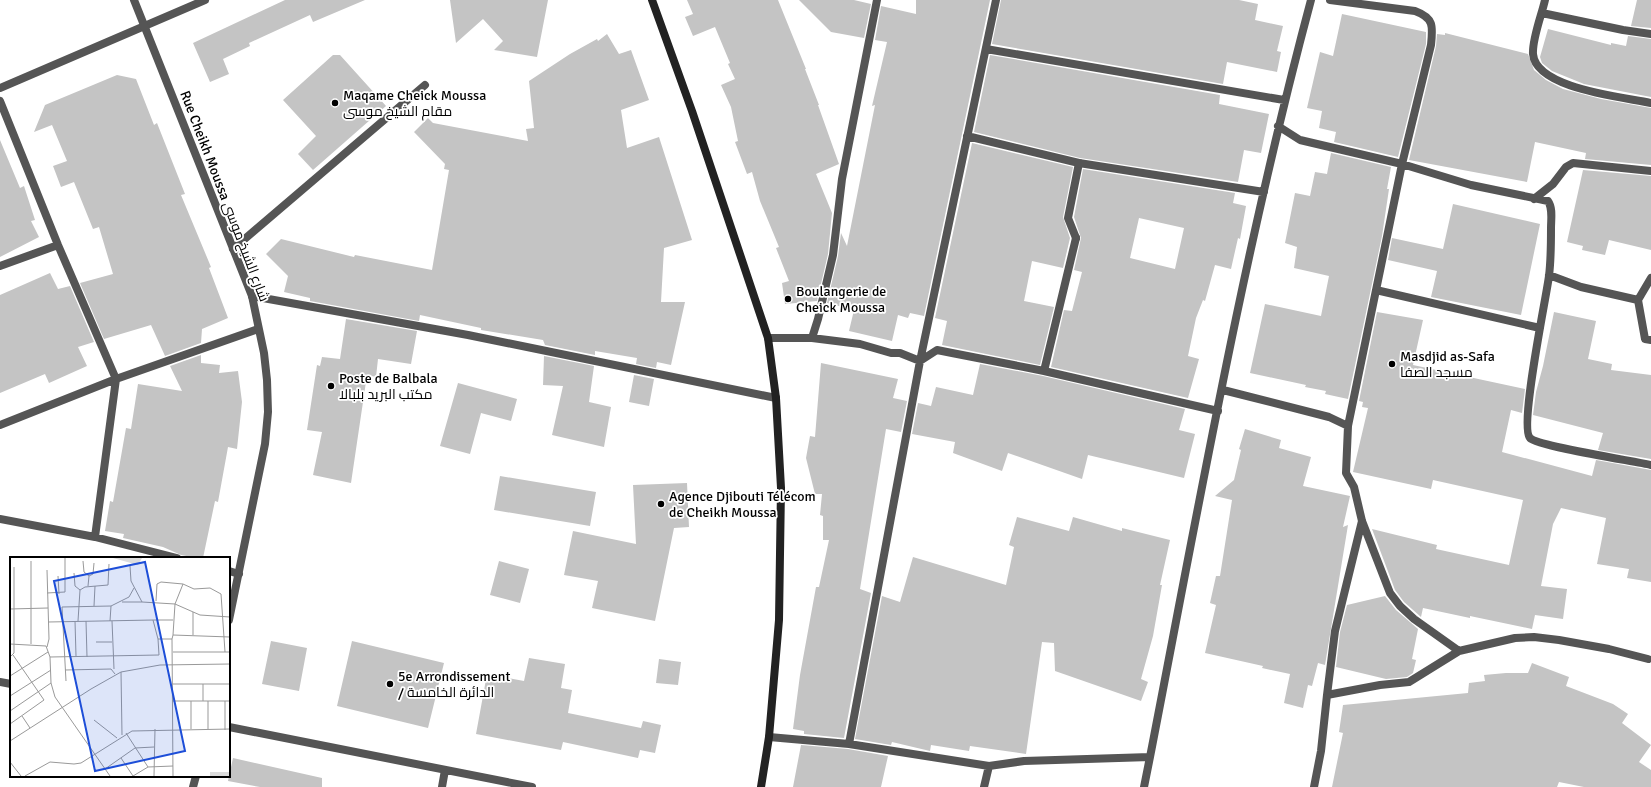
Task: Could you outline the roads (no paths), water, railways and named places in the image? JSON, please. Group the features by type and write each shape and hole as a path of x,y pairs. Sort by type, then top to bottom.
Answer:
{"main road":[{"path":"652,0 695,118 768,338 776,398 781,488 779,612 769,737 761,787"}],"street":[{"name":"Rue Cheikh Moussa شارع الشيخ موسى","path":"134,0 252,296 267,380 265,444 230,615"},
{"path":"0,88 205,0"},
{"path":"812,338 833,255 842,180 877,0"},
{"path":"848,744 920,361 996,0"},
{"path":"1144,787 1223,390 1242,285 1284,100 1311,0"},
{"path":"1330,0 1414,11 1425,15 1431,21 1433,31 1431,45 1402,164 1348,426 1346,473 1354,487 1362,521 1390,592 1400,606 1414,619 1459,651"},
{"path":"1545,0 1533,54 1536,65 1545,73 1569,86 1651,102"},
{"path":"1542,12 1623,30 1651,34"},
{"path":"986,49 1284,100"},
{"path":"234,249 425,85"},
{"path":"0,101 58,245 116,379 95,537"},
{"path":"1278,126 1300,140 1402,164 1471,185 1548,201 1550,205 1551,248 1549,275 1530,390 1527,430 1529,437 1534,441 1551,446 1651,465"},
{"path":"967,136 1079,163 1264,192"},
{"path":"1044,372 1076,238 1068,218 1079,163"},
{"path":"1534,199 1553,184 1566,167 1573,163 1651,171"},
{"path":"0,266 58,245"},
{"path":"1549,275 1581,287 1638,300"},
{"path":"1651,278 1638,300 1645,339 1651,340"},
{"path":"1376,290 1540,328"},
{"path":"252,296 468,335 776,398"},
{"path":"0,425 116,379 258,329"},
{"path":"768,338 812,338 860,344 891,353 900,353 920,361"},
{"path":"920,361 937,350 1218,411"},
{"path":"1223,390 1330,417 1348,426"},
{"path":"0,519 95,537 174,557"},
{"path":"1314,787 1321,751 1335,631 1362,521"},
{"path":"230,571 239,574"},
{"path":"1327,695 1380,685 1409,682 1459,651 1515,638 1534,637 1609,649 1648,659"},
{"path":"0,682 10,684"},
{"path":"230,727 532,787"},
{"path":"769,737 848,744 989,766 1024,761 1150,758"},
{"path":"984,787 989,766"},
{"path":"442,787 445,770"},
{"path":"193,787 196,777"}],"place":[{"name":"Maqame Cheick Moussa مقام الشيخ موسى","path":"335,103"},
{"name":"Boulangerie de Cheick Moussa","path":"788,299"},
{"name":"Masdjid as-Safa مسجد الصفا","path":"1392,364"},
{"name":"Poste de Balbala مكتب البريد بلبالا","path":"331,386"},
{"name":"Agence Djibouti Télécom de Cheikh Moussa","path":"661,504"},
{"name":"5e Arrondissement / الدائرة الخامسة","path":"390,684"}]}
